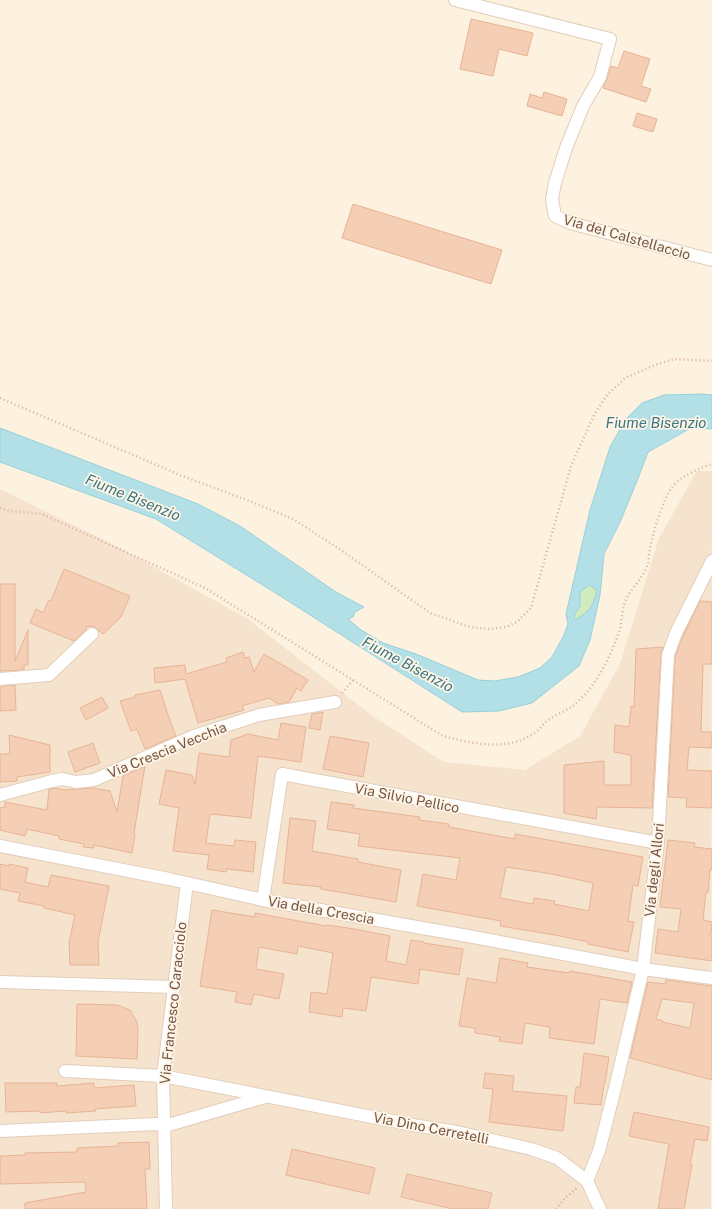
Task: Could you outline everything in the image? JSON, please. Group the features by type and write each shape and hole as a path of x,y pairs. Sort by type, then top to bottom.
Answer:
{"street":[{"name":"Via del Calstellaccio","path":"455,0 610,39 600,78 583,106 566,148 555,183 552,199 555,216 570,223 712,260"},
{"name":"Via degli Allori","path":"587,1181 601,1143 643,968 658,843 668,655 676,633 712,561"},
{"path":"0,679 49,675 92,634"},
{"name":"Via Crescia Vecchia","path":"0,795 52,780 62,779 76,782 94,780 187,739 259,715 335,702"},
{"name":"Via Silvio Pellico","path":"262,900 282,774 658,843"},
{"name":"Via della Crescia","path":"0,846 187,883 262,900 643,968 712,978"},
{"name":"Via Francesco Caracciolo","path":"166,1209 163,1076 187,883"},
{"path":"0,982 50,988 175,987"},
{"name":"Via Dino Cerretelli","path":"65,1071 163,1076 413,1125 457,1132 531,1149 557,1158 587,1181"},
{"name":"Via Dino Cerretelli","path":"165,1126 267,1096"},
{"path":"0,1131 157,1124 165,1126"},
{"path":"587,1181 600,1209"}],"path":[{"path":"0,398 180,474 293,519 338,548 430,613 470,627 490,630 506,627 518,622 531,608 571,466 594,415 607,395 625,378 655,365 674,359 712,361"},
{"path":"0,508 10,511 42,514 205,588 443,736 481,745 504,744 519,740 537,731 547,721 570,708 585,695 601,672 620,628 625,603 630,592 647,567 665,500 670,490 686,475 712,464"},
{"path":"556,1209 566,1197 587,1181"}],"shaded area":[{"path":"697,471 712,471 711,1209 0,1209 0,489 116,546 248,619 371,715 444,762 525,770 580,736 620,664 659,538"}],"green space":[{"path":"589,585 597,590 594,600 590,608 575,620 574,616 580,606 580,592"}],"water":[{"name":"Fiume Bisenzio","path":"664,395 712,395 712,429 691,428 648,452 621,520 604,554 600,595 590,640 579,666 532,703 499,711 462,712 282,597 156,519 0,462 0,428 198,504 240,526 336,592 364,607 355,612 353,617 348,619 361,630 383,643 416,654 478,680 495,681 518,677 540,668 552,657 568,624 566,614 590,510 610,447 626,419 642,403","holes":["589,585 597,590 590,608 575,620 574,616 580,606 580,592"]}],"building":[{"path":"471,19 533,33 527,56 499,49 493,76 460,69"},
{"path":"624,51 650,59 641,86 651,89 646,102 603,88 611,66 618,68"},
{"path":"544,92 567,99 562,116 527,106 530,94 542,98"},
{"path":"637,113 657,119 653,132 633,126"},
{"path":"353,204 502,250 491,284 342,238"},
{"path":"64,569 130,596 121,617 103,634 94,627 87,626 85,631 74,641 30,623 36,609 43,613 49,600 51,601"},
{"path":"0,584 15,584 15,661 28,630 28,665 24,665 24,670 0,671"},
{"path":"700,601 712,602 712,664 703,664 701,732 712,732 712,748 689,747 687,770 712,771 712,808 686,807 687,798 668,797 675,657 683,636"},
{"path":"663,647 661,655 652,808 597,807 596,819 564,813 564,765 604,761 604,785 631,785 631,755 614,752 615,725 629,727 631,706 634,707 636,649"},
{"path":"243,652 245,658 249,657 254,672 264,654 308,680 301,691 297,688 289,702 278,704 269,698 242,706 244,710 198,723 185,679 155,683 154,668 185,665 186,674 227,662 226,658"},
{"path":"15,685 16,710 0,711 0,686"},
{"path":"160,690 176,736 145,749 137,729 131,731 120,701 135,697 135,695"},
{"path":"102,697 108,708 86,720 80,708"},
{"path":"323,712 320,730 309,728 312,714"},
{"path":"281,723 306,727 301,762 258,756 251,818 210,814 206,843 234,846 235,840 256,842 253,872 227,869 226,872 207,869 209,855 173,851 179,808 159,804 166,770 192,775 195,784 199,753 229,757 231,740 248,734 278,740"},
{"path":"9,735 50,745 50,772 17,777 17,781 0,782 0,754 10,754"},
{"path":"330,736 369,743 363,777 323,769"},
{"path":"93,743 100,763 75,772 68,752"},
{"path":"145,766 132,853 94,845 94,848 83,847 84,844 59,839 59,836 27,829 25,836 0,830 0,808 5,807 5,802 47,810 49,789 55,788 64,790 93,788 110,791 117,812 123,776"},
{"path":"331,802 354,805 353,808 420,817 419,820 449,824 449,827 515,839 515,834 643,857 638,886 633,885 628,921 634,922 628,952 588,944 589,942 555,935 500,926 501,921 417,906 423,874 456,880 460,858 358,846 360,834 327,829","holes":["506,867 552,874 593,883 589,911 554,904 555,901 534,898 533,904 500,898"]},
{"path":"290,818 316,821 312,851 358,859 358,862 401,870 396,902 321,889 321,887 283,883"},
{"path":"668,840 695,843 694,847 712,849 712,870 710,870 708,892 706,892 703,920 712,922 712,961 655,953 658,929 678,932 681,909 660,907"},
{"path":"0,864 9,866 9,864 28,868 25,882 48,887 51,875 109,886 98,942 99,965 70,965 69,943 75,915 44,908 44,906 18,901 20,893 0,889"},
{"path":"212,910 255,917 255,913 390,936 386,961 406,965 411,940 463,949 459,975 420,969 418,984 371,977 366,1011 343,1008 342,1017 309,1012 311,992 327,994 333,953 298,946 297,954 259,947 256,969 284,974 279,999 254,994 251,1005 235,1002 237,992 200,986"},
{"path":"500,958 528,963 527,967 570,973 570,971 632,982 627,1003 600,999 594,1044 549,1038 550,1027 525,1023 522,1044 499,1041 500,1037 475,1033 475,1028 459,1026 467,978 496,983"},
{"path":"666,980 712,986 712,1080 630,1058 648,982 665,984","holes":["662,999 694,1003 690,1028 662,1022 663,1021 656,1019"]},
{"path":"77,1004 117,1005 130,1010 137,1022 138,1029 137,1059 76,1056"},
{"path":"584,1053 609,1057 601,1105 574,1103 576,1087 580,1087"},
{"path":"485,1073 514,1076 512,1091 567,1096 563,1131 489,1122 493,1089 483,1088"},
{"path":"5,1083 57,1083 57,1086 94,1083 94,1088 134,1085 136,1106 66,1113 66,1111 40,1113 40,1111 6,1112"},
{"path":"634,1112 709,1127 707,1141 695,1139 684,1209 658,1209 669,1144 629,1136"},
{"path":"149,1142 150,1169 145,1169 147,1209 25,1209 25,1203 86,1192 85,1182 0,1184 0,1156 25,1155 25,1153 77,1152 77,1148 118,1146 118,1143"},
{"path":"292,1149 375,1168 369,1194 286,1175"},
{"path":"407,1174 492,1193 488,1209 453,1209 401,1197"}]}
